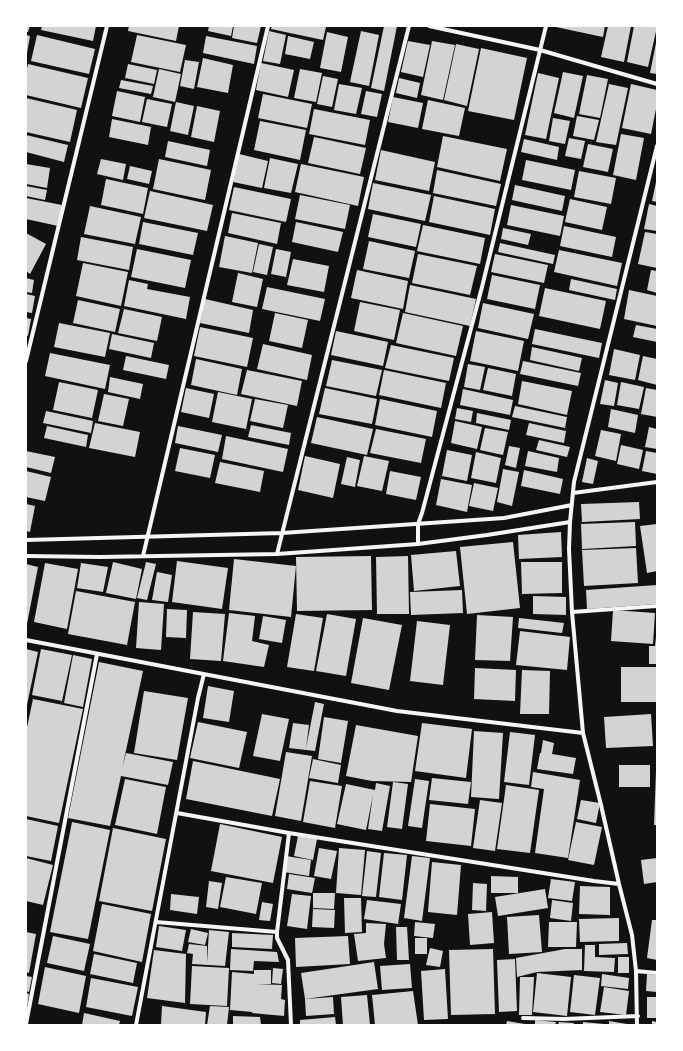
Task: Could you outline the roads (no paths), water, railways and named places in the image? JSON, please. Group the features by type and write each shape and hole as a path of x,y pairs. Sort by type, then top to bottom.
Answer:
{"street":[{"path":"26,361 107,26"},
{"path":"143,556 268,26"},
{"path":"277,554 409,26"},
{"path":"429,26 540,50 657,84"},
{"path":"418,544 418,526 482,287 546,26"},
{"path":"638,1025 636,971 632,935 583,733 572,612 569,549 574,482 657,146"},
{"path":"573,492 657,482"},
{"path":"26,540 282,533 418,526 504,518 572,505"},
{"path":"26,556 277,554 418,544 570,522"},
{"path":"572,612 657,606"},
{"path":"26,640 397,711 583,733"},
{"path":"26,1024 97,654"},
{"path":"136,1025 198,698 204,674"},
{"path":"177,813 289,833 619,884"},
{"path":"289,833 277,938 288,960 291,1025"},
{"path":"156,922 277,932"},
{"path":"636,971 657,973"},
{"path":"523,1018 564,1019 638,1016"}]}
